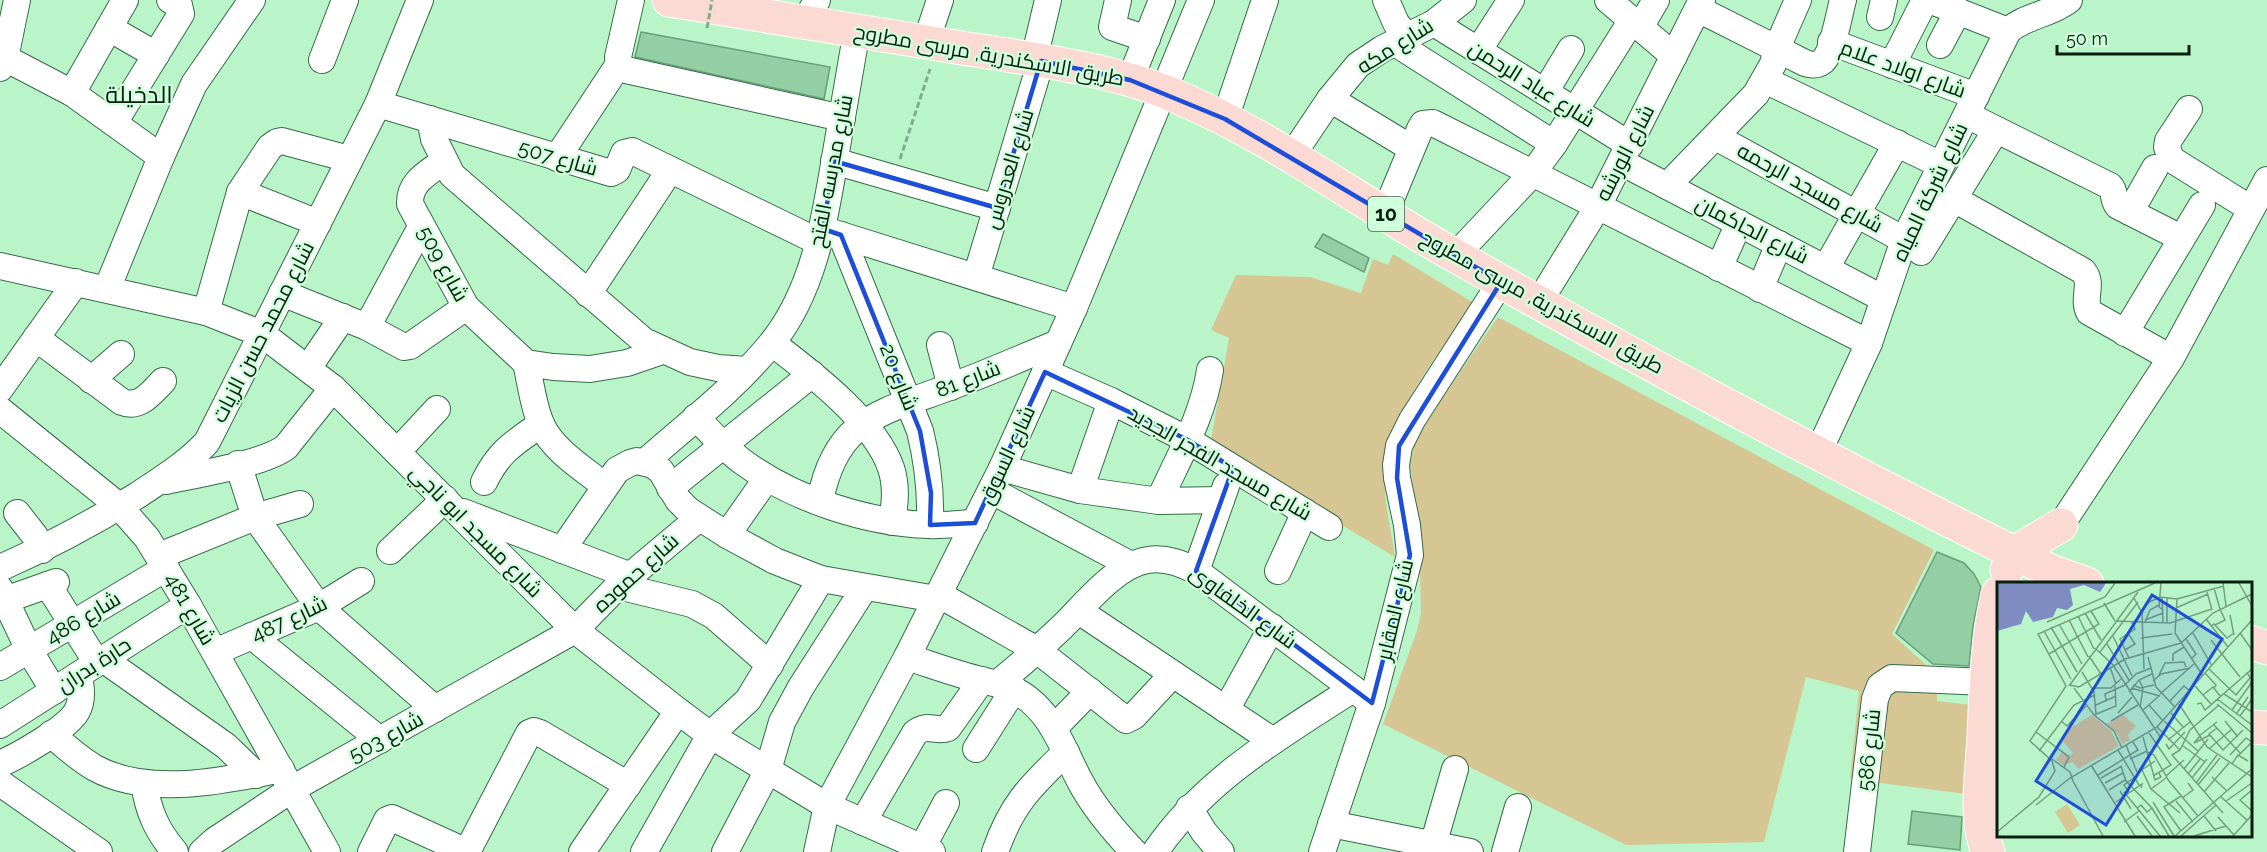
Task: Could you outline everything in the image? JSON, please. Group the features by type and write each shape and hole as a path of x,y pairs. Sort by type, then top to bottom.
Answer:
{"main road":[{"name":"طريق الاسكندرية, مرسى مطروح","path":"669,0 811,11 857,30 1038,60 1130,80 1162,91 1225,119 1500,282 1818,453 2014,553 2051,578 2075,582"},
{"path":"2003,582 2014,553 2061,525"},
{"path":"2051,578 2061,525"},
{"path":"1988,852 1981,826 1980,804 1987,682 1997,602"},
{"path":"2252,643 2267,648"},
{"path":"1997,852 1999,837"}],"street":[{"path":"17,0 2,63 72,93 161,157"},
{"path":"72,93 125,0"},
{"path":"114,123 181,14 179,5 170,0"},
{"path":"107,289 161,157 194,84 252,0"},
{"path":"322,60 345,0"},
{"name":"شارع محمد حسن الزيات","path":"0,568 42,550 88,525 155,484 198,452 207,442 378,104 420,0"},
{"path":"631,0 618,57 619,63 626,70 840,126"},
{"path":"932,43 940,0"},
{"name":"شارع العدروس","path":"976,277 1038,60 1048,0"},
{"path":"1118,0 1112,27 1146,39"},
{"path":"1130,80 1162,0"},
{"name":"شارع السوق","path":"818,852 827,806 907,657 997,480 1074,308 1201,0"},
{"path":"1386,0 1401,40 1554,144"},
{"name":"شارع مكه","path":"1292,157 1330,99 1358,65 1434,23 1463,0"},
{"path":"1479,51 1511,0"},
{"path":"1608,0 1674,56"},
{"path":"1455,256 1532,174 1636,24 1656,0"},
{"path":"1667,186 1745,107 1765,80 1798,0"},
{"path":"1700,4 1805,63 1815,65 1827,56 1843,0"},
{"path":"1892,65 1927,0 1965,8 2008,31 2024,19 2046,14 2068,0"},
{"path":"1225,119 1260,1"},
{"name":"شارع الورشه","path":"1539,302 1597,208 1700,4"},
{"path":"1940,45 1965,8"},
{"name":"شارع عباد الرحمن","path":"1434,23 1575,111 1625,153"},
{"path":"109,28 156,55"},
{"name":"شارع مدرسه الفتح","path":"645,462 747,370 772,343 790,315 828,236 834,161 857,30"},
{"name":"شارع شركة المياه","path":"1818,453 1869,343 1884,299 1912,246 1941,165 2008,31"},
{"name":"شارع اولاد علام","path":"1831,42 1976,96"},
{"path":"1545,92 1571,49"},
{"path":"557,158 619,63"},
{"path":"1765,80 1941,165"},
{"path":"1330,99 1411,148"},
{"name":"شارع 507","path":"378,104 611,173 617,170 624,153 629,151 828,236 976,277 1074,308"},
{"path":"720,107 840,126"},
{"path":"2189,110 2168,141 2167,147 2171,159 2251,209"},
{"path":"430,119 434,139 452,175 644,341 690,362 718,368 747,370"},
{"path":"1385,213 1423,124 1433,123 1597,208 1869,343"},
{"path":"1912,246 1954,199 1987,126 2110,186 2114,192 2115,202 2181,238"},
{"name":"شارع مسجد الرحمه","path":"1716,137 1912,246"},
{"path":"206,312 240,192 270,147 277,141 282,141 349,159"},
{"path":"1826,268 1897,143"},
{"name":"شارع الجاكمان","path":"1625,153 1667,186 1884,299"},
{"name":"شارع 509","path":"444,161 413,186 410,204 466,307 526,363"},
{"path":"834,161 997,208"},
{"path":"2130,212 2155,168"},
{"path":"588,294 670,170"},
{"path":"2061,525 2171,358 2267,180"},
{"path":"240,192 318,223"},
{"path":"1954,199 2083,271 2088,280 2086,302 2089,312 2171,358"},
{"path":"2125,333 2202,205"},
{"path":"1719,268 1739,224"},
{"path":"367,327 422,227"},
{"name":"شارع 20","path":"828,236 909,401 920,431 928,462 931,494 930,525"},
{"path":"1760,289 1779,244"},
{"name":"شارع مسجد ابو ناجي","path":"0,266 206,312 262,334 333,388 575,630 678,711 710,735 827,806 927,850"},
{"path":"0,388 76,282"},
{"name":"شارع المقابر","path":"1322,852 1363,696 1410,555 1406,516 1397,478 1396,465 1399,446 1412,420 1500,282"},
{"path":"282,293 367,327 399,346 410,346 466,307"},
{"path":"308,368 343,317"},
{"path":"36,338 91,380 129,405 143,400 163,381"},
{"path":"772,343 812,374 863,423 880,444 891,469 896,495 892,522"},
{"name":"شارع 81","path":"820,501 824,477 833,456 846,438 863,423 893,406 951,387 1058,343"},
{"path":"940,345 951,387"},
{"path":"605,486 556,446 541,424 526,363 590,369 627,363 662,351"},
{"path":"91,380 121,354"},
{"path":"1159,501 1198,417 1206,394 1210,370"},
{"name":"شارع مسجد الفجر الجديد","path":"1045,372 1111,401 1186,439 1329,527"},
{"path":"670,488 812,374"},
{"path":"155,484 263,459 279,452 286,447 333,388"},
{"path":"1080,490 1111,401"},
{"path":"397,452 437,409"},
{"name":"شارع 481","path":"0,410 119,506 141,530 188,605 327,852"},
{"path":"696,417 722,445 766,477 792,491 855,514 892,522 930,525 975,522"},
{"path":"484,483 504,450 541,424"},
{"path":"562,550 612,476 630,463 645,462 661,471 670,488 688,510 727,535 775,561 821,579 937,596 1037,650 1122,718 1131,719 1173,674"},
{"path":"238,464 255,518 319,607 435,709"},
{"path":"1196,571 1233,468"},
{"path":"727,535 766,477"},
{"path":"997,480 1159,501 1221,500"},
{"path":"997,480 1131,565"},
{"name":"شارع 486","path":"2,663 73,624 163,562 255,518 300,504"},
{"path":"390,551 449,504 562,550 624,581 692,604 714,616 770,665"},
{"path":"1278,571 1305,512"},
{"path":"17,513 35,536 42,550"},
{"name":"شارع حموده","path":"575,630 624,581 699,518"},
{"name":"شارع الخلفاوى","path":"998,684 1109,581 1131,565 1148,560 1165,560 1181,563 1196,571 1363,696"},
{"path":"644,852 710,735 748,700 821,579"},
{"name":"شارع 487","path":"215,652 319,607 361,581"},
{"path":"54,691 29,650 3,595 52,584 93,666 226,746 256,775"},
{"path":"725,852 768,770 782,722 801,687 865,587"},
{"name":"حارة بدران","path":"5,722 188,605"},
{"path":"1079,611 1273,741"},
{"path":"1226,710 1272,627"},
{"name":"شارع 503","path":"202,852 286,779 380,740 575,630"},
{"path":"252,636 380,740"},
{"path":"907,657 998,684 1037,705 1054,728 1081,783 1099,813 1134,852"},
{"path":"0,764 65,726 77,711 93,666"},
{"name":"شارع 586","path":"1857,852 1875,699 1881,686 1892,678 1987,682"},
{"path":"976,749 998,684"},
{"path":"863,822 915,733 926,727 943,730 948,728 998,684"},
{"path":"1054,728 1090,691"},
{"path":"1155,852 1189,808 1243,761 1273,741 1363,696"},
{"path":"582,852 678,711"},
{"path":"5,722 77,756 96,769 120,778 144,783 200,783 256,775 286,779"},
{"path":"371,852 387,820 392,818 467,852 529,733 534,731 628,785"},
{"path":"994,852 1019,799 1066,752"},
{"path":"1433,845 1455,769"},
{"path":"144,783 153,820 162,837 175,852"},
{"path":"0,784 99,852"},
{"path":"927,850 946,803"},
{"path":"1505,852 1518,807"},
{"path":"1189,808 1204,832 1221,852"},
{"path":"1331,824 1470,852"}],"path":[{"path":"707,28 712,0"},
{"path":"894,178 932,43"}],"highlighted area":[{"path":"1041,61 1130,80 1225,119 1501,282 1399,446 1397,478 1410,555 1372,703 1196,571 1233,468 1186,439 1045,372 975,523 930,525 931,493 920,431 841,235 823,229 834,161 997,208"}],"shaded area":[{"path":"1393,254 1474,303 1420,380 1398,422 1390,444 1384,477 1395,557 1210,446 1229,338 1211,330 1236,275 1310,277 1361,293 1373,259 1388,265"},
{"path":"1498,317 1934,550 1892,634 1937,675 1937,701 1972,705 1966,794 1850,779 1859,691 1806,677 1764,842 1626,845 1383,724 1417,631 1421,613 1419,534 1410,464 1414,446 1427,420"}],"building":[{"path":"641,32 830,67 824,99 635,57"},
{"path":"1323,234 1369,258 1364,272 1315,247"},
{"path":"1937,552 1964,563 1974,574 1981,587 1973,626 1969,666 1933,664 1896,633"},
{"path":"1912,811 1962,817 1960,850 1908,844"}],"district":[{"name":"الدخيلة","path":"139,95"}]}
